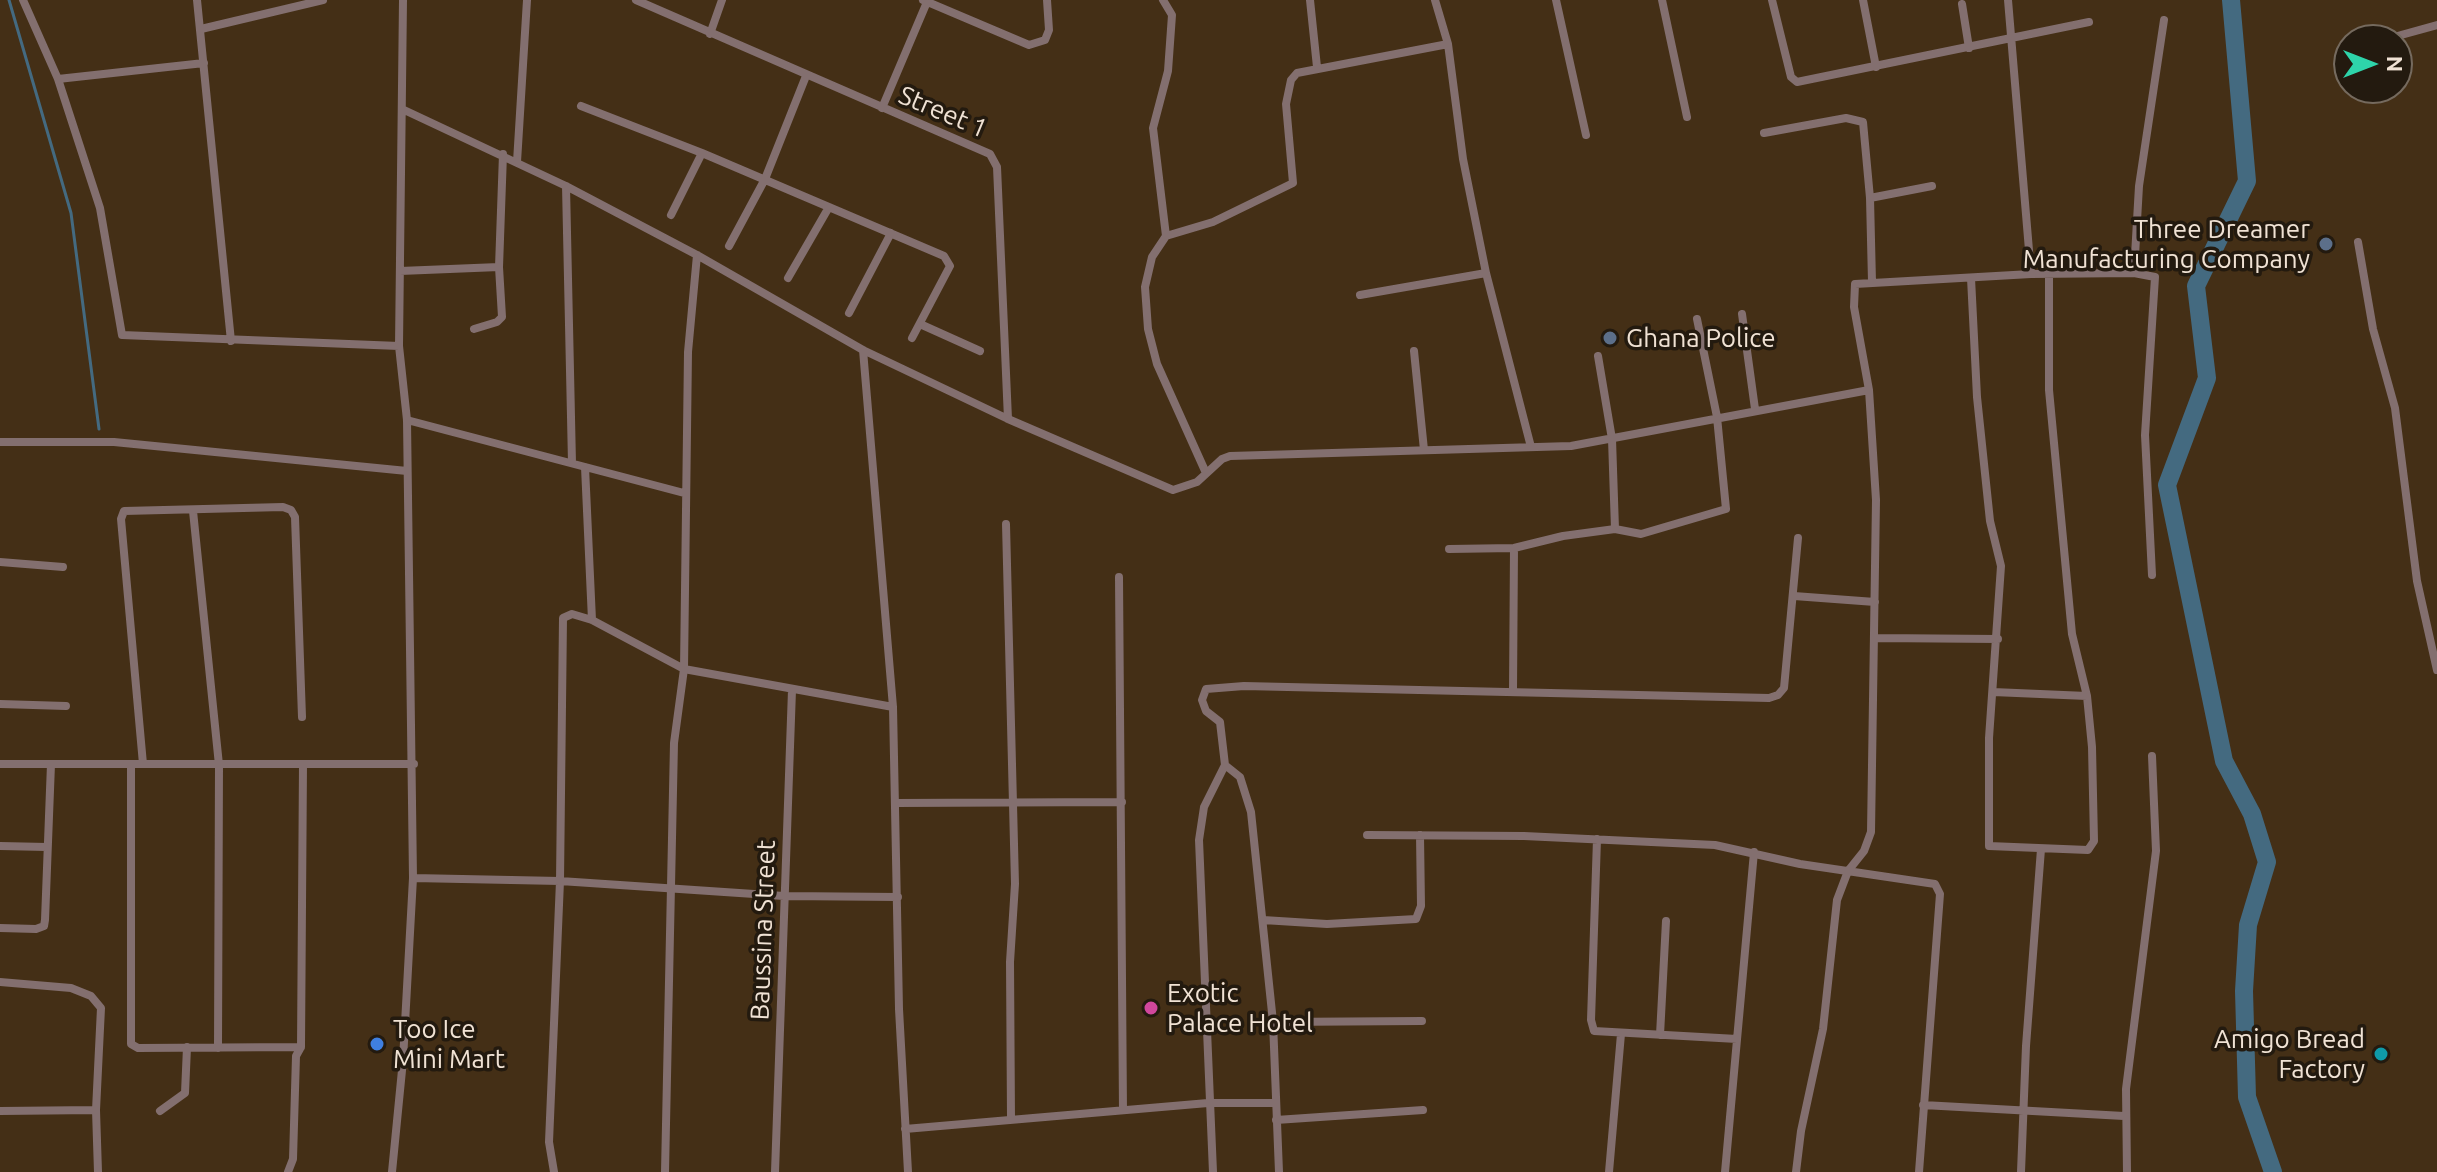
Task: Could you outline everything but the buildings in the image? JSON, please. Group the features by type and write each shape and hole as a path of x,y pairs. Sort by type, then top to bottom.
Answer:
{"street":[{"path":"23,0 58,79 100,208 119,330 129,338 399,346"},
{"path":"197,0 231,341"},
{"path":"201,29 323,0"},
{"path":"392,1172 403,1060 413,878 414,764 407,420 399,346 403,0"},
{"path":"517,162 527,0"},
{"name":"Street 1","path":"636,0 806,76 986,151 994,160 1008,419"},
{"path":"710,34 722,0"},
{"path":"882,108 925,1 1029,45 1045,40 1049,30 1047,0"},
{"path":"1163,0 1172,15 1168,71 1153,128 1166,236"},
{"path":"1310,0 1317,67"},
{"path":"1435,0 1448,44 1463,159 1486,273 1531,447"},
{"path":"1556,0 1586,135"},
{"path":"1662,0 1687,117"},
{"path":"1772,0 1791,77 1797,82 2089,22"},
{"path":"1863,0 1876,67"},
{"path":"2008,0 2031,274"},
{"path":"1962,4 1969,48"},
{"path":"2134,273 2139,186 2164,20"},
{"path":"2413,32 2437,25"},
{"path":"1206,473 1162,377 1148,329 1145,287 1152,257 1166,236 1213,222 1293,183 1286,104 1291,80 1297,73 1448,44"},
{"path":"58,79 204,63"},
{"path":"729,246 765,179 806,76"},
{"path":"581,106 765,179 948,260 950,266 912,338"},
{"path":"402,109 566,186 697,255 863,350 1008,419 1173,490 1185,488 1230,456 1531,447 1612,439 1755,409 1869,390"},
{"path":"1764,133 1859,119 1864,127 1870,198 1872,282"},
{"path":"671,215 702,153"},
{"path":"474,329 497,322 502,317 499,267 503,154"},
{"path":"566,186 572,463"},
{"path":"1870,198 1932,186"},
{"path":"788,278 829,207"},
{"path":"849,313 891,233"},
{"path":"2358,242 2373,329 2395,408 2417,581 2437,670"},
{"path":"665,1172 674,743 684,669 688,352 697,255"},
{"path":"400,271 499,267"},
{"path":"1360,295 1486,273"},
{"path":"1796,1172 1823,1029 1834,912 1848,871 1864,851 1871,832 1876,500 1869,390 1853,287 1859,281 2031,274 2152,275 2156,281 2145,435 2152,575"},
{"path":"1971,278 1978,413 1990,521 2001,566 1993,692 1989,846 2088,850 2093,847 2087,696 2072,634 2049,390 2049,274"},
{"path":"1742,314 1755,409"},
{"path":"1449,549 1514,548 1563,536 1615,529 1641,534 1726,509 1717,417 1697,319"},
{"path":"920,324 980,351"},
{"path":"863,350 893,707 908,1172"},
{"path":"1414,351 1424,450"},
{"path":"1598,356 1612,439 1615,529"},
{"path":"407,420 684,493"},
{"path":"0,442 114,442 407,471"},
{"path":"585,467 592,620"},
{"path":"143,764 121,519 124,511 283,507 291,510 295,517 302,717"},
{"path":"193,511 219,765 218,1048"},
{"path":"1006,524 1013,801 1011,1119"},
{"path":"1213,1172 1199,840 1204,807 1225,765 1220,722 1206,711 1202,700 1206,689 1217,685 1769,698 1778,695 1784,688 1798,538"},
{"path":"1513,691 1514,548"},
{"path":"0,562 63,567"},
{"path":"1119,577 1123,1110"},
{"path":"1794,596 1875,602"},
{"path":"554,1172 549,1142 560,881 561,624 565,615 592,620 684,669 893,707"},
{"path":"1875,638 1998,639"},
{"name":"Baussina Street","path":"775,1172 792,690"},
{"path":"1993,692 2087,696"},
{"path":"0,704 66,706"},
{"path":"2127,1172 2124,1116 2156,851 2152,756"},
{"path":"0,764 414,764"},
{"path":"0,928 36,929 44,926 51,764"},
{"path":"131,764 131,1044 138,1048 301,1047"},
{"path":"288,1172 293,1159 296,1056 301,1047 303,764"},
{"path":"1225,765 1240,777 1247,792 1273,1022 1273,1103 1279,1172"},
{"path":"896,803 1122,802"},
{"path":"1367,835 1597,839 1715,845 1929,883 1939,888 1919,1172"},
{"path":"1263,920 1341,924 1416,919 1421,906 1420,835"},
{"path":"1597,839 1591,1020 1594,1031 1737,1039"},
{"path":"0,846 47,847"},
{"path":"2021,1172 2041,849"},
{"path":"1725,1172 1754,852"},
{"path":"413,878 560,881 784,896 898,897"},
{"path":"1660,1035 1666,921"},
{"path":"0,982 71,988 97,1001 102,1015 96,1110 98,1172"},
{"path":"1273,1022 1422,1021"},
{"path":"1609,1172 1621,1034"},
{"path":"160,1111 185,1093 187,1047"},
{"path":"905,1129 1208,1103 1273,1103"},
{"path":"1923,1105 2024,1108 2124,1116"},
{"path":"0,1111 96,1110"},
{"path":"1276,1120 1423,1110"}],"waterway":[{"path":"9,0 71,213 99,429"},
{"path":"2231,0 2247,181 2196,286 2207,378 2167,485 2224,761 2252,814 2267,862 2248,925 2244,991 2247,1097 2273,1172"}],"place":[{"name":"Three Dreamer Manufacturing Company","path":"2326,244"},
{"name":"Ghana Police","path":"1610,338"},
{"name":"Exotic Palace Hotel","path":"1151,1008"},
{"name":"Too Ice Mini Mart","path":"377,1044"},
{"name":"Amigo Bread Factory","path":"2381,1054"}]}
